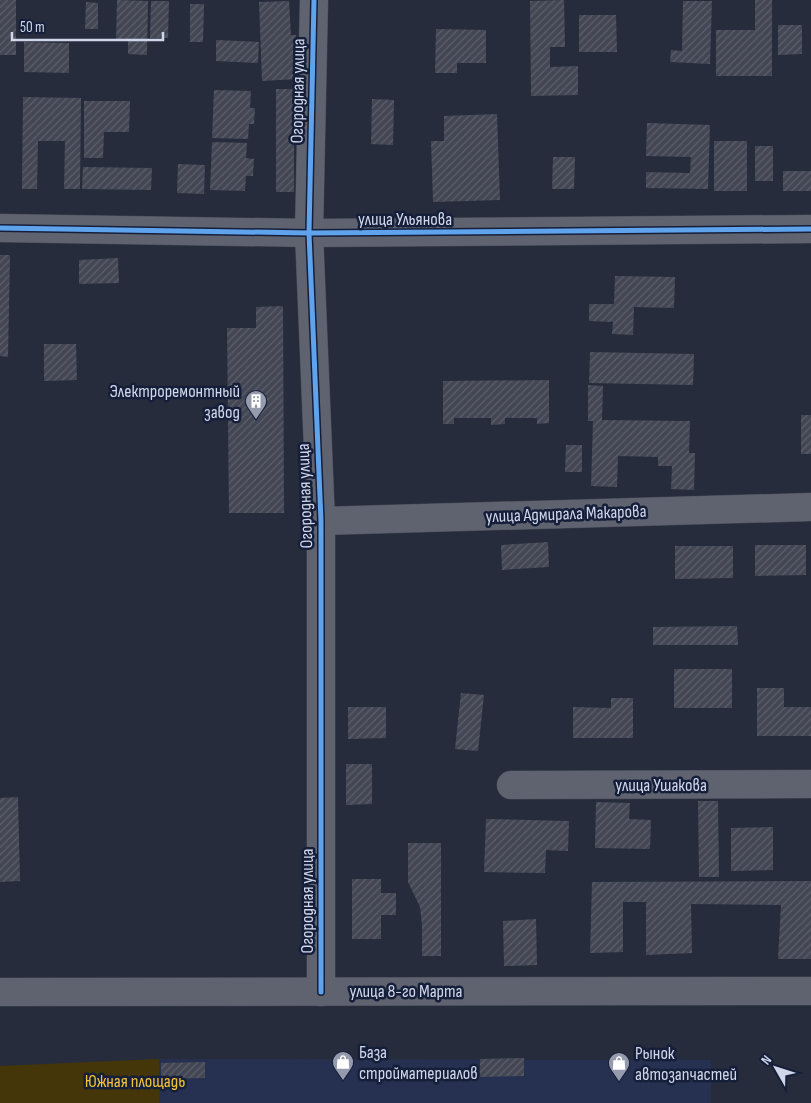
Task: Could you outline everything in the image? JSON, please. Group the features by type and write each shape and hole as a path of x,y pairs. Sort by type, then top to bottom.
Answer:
{"street":[{"name":"Огородная улица","path":"314,0 309,233 321,522 321,992"},
{"name":"улица Ульянова","path":"0,228 309,233 811,229"},
{"name":"улица Адмирала Макарова","path":"321,522 811,507"},
{"name":"улица Ушакова","path":"511,785 811,784"},
{"name":"улица 8-го Марта","path":"0,992 811,991"}],"shaded area":[{"name":"База стройматериалов","path":"159,1059 711,1060 711,1103 159,1103"}],"green space":[{"name":"Южная площадь","path":"159,1059 159,1103 0,1103 0,1066"}],"building":[{"path":"0,0 16,0 16,55 0,55"},
{"path":"117,0 148,1 147,55 128,54 128,41 116,41"},
{"path":"564,0 565,47 550,47 550,67 578,66 578,95 531,96 530,1"},
{"path":"755,0 772,0 772,76 716,76 716,30 755,30"},
{"path":"151,1 169,1 168,38 150,38"},
{"path":"289,1 291,35 296,35 297,79 262,81 259,2"},
{"path":"683,1 712,1 710,64 670,62 671,50 682,51"},
{"path":"86,2 98,3 98,29 85,29"},
{"path":"190,4 204,4 203,42 190,42"},
{"path":"579,15 616,15 617,52 579,52"},
{"path":"778,25 802,25 802,54 778,55"},
{"path":"436,29 486,30 486,63 457,63 457,73 435,73"},
{"path":"216,40 259,42 258,63 216,61"},
{"path":"24,42 69,43 69,73 24,72"},
{"path":"276,89 294,89 294,192 276,192"},
{"path":"214,90 251,91 250,108 255,108 254,124 249,124 248,139 212,138"},
{"path":"23,97 81,98 80,189 64,189 65,141 38,141 37,189 22,189"},
{"path":"372,99 394,100 393,145 371,144"},
{"path":"84,101 130,101 129,132 104,132 103,158 84,158"},
{"path":"497,114 500,200 433,202 431,141 444,141 444,116"},
{"path":"647,123 710,125 708,189 646,188 646,172 690,173 691,157 646,156"},
{"path":"714,141 747,141 747,191 714,191"},
{"path":"212,142 247,143 246,158 254,159 253,176 246,176 245,191 210,190"},
{"path":"755,146 773,146 773,181 755,181"},
{"path":"553,157 575,157 574,189 552,189"},
{"path":"178,164 205,165 204,194 177,193"},
{"path":"83,167 152,168 151,190 82,189"},
{"path":"783,171 811,171 811,191 783,191"},
{"path":"0,255 10,255 8,357 0,356"},
{"path":"118,258 119,283 79,284 79,260"},
{"path":"615,276 675,277 674,308 634,307 633,335 612,334 613,322 589,321 589,304 614,304"},
{"name":"Электроремонтный завод","path":"283,306 284,513 229,513 227,328 256,328 256,307"},
{"path":"44,344 76,344 77,380 44,381"},
{"path":"590,352 694,354 693,385 589,383"},
{"path":"549,380 549,423 537,424 537,418 505,418 505,424 491,425 491,418 454,418 454,424 443,424 443,381"},
{"path":"588,385 603,386 602,420 690,421 689,453 695,453 694,490 671,489 672,466 658,466 658,457 618,456 617,487 591,486 593,421 588,421"},
{"path":"801,415 811,415 811,454 801,454"},
{"path":"566,445 582,445 582,472 565,472"},
{"path":"548,542 549,567 502,570 501,545"},
{"path":"755,545 806,545 806,575 755,576"},
{"path":"675,546 733,546 733,578 675,579"},
{"path":"737,626 738,645 653,645 653,627"},
{"path":"674,669 732,669 732,708 674,708"},
{"path":"757,688 784,688 784,707 811,707 811,736 757,736"},
{"path":"461,693 484,695 478,751 455,749"},
{"path":"611,698 633,698 633,738 573,738 573,707 611,708"},
{"path":"348,707 386,707 386,738 348,739"},
{"path":"346,764 372,764 372,804 346,805"},
{"path":"18,797 20,881 0,882 0,798"},
{"path":"698,801 718,801 719,877 699,877"},
{"path":"596,802 630,803 629,819 651,820 650,849 595,848"},
{"path":"486,819 569,821 568,851 546,850 545,873 484,872"},
{"path":"773,827 773,870 731,871 731,828"},
{"path":"408,843 441,843 441,956 422,956 420,907 408,882"},
{"path":"352,879 381,879 381,893 396,893 396,915 381,915 381,939 352,939"},
{"path":"811,881 811,959 778,959 781,905 691,904 692,953 646,955 646,902 623,902 623,952 590,953 592,882"},
{"path":"536,919 537,965 504,966 503,921"},
{"path":"524,1058 524,1076 480,1077 480,1059"},
{"path":"205,1062 205,1078 161,1079 161,1063"}],"cycle path":[{"path":"314,0 309,233 321,521 321,992"},
{"path":"0,228 309,233 811,229"}],"place":[{"name":"Электроремонтный завод","path":"256,420"},
{"name":"База стройматериалов","path":"343,1081"},
{"name":"Рынок автозапчастей","path":"619,1082"}]}
